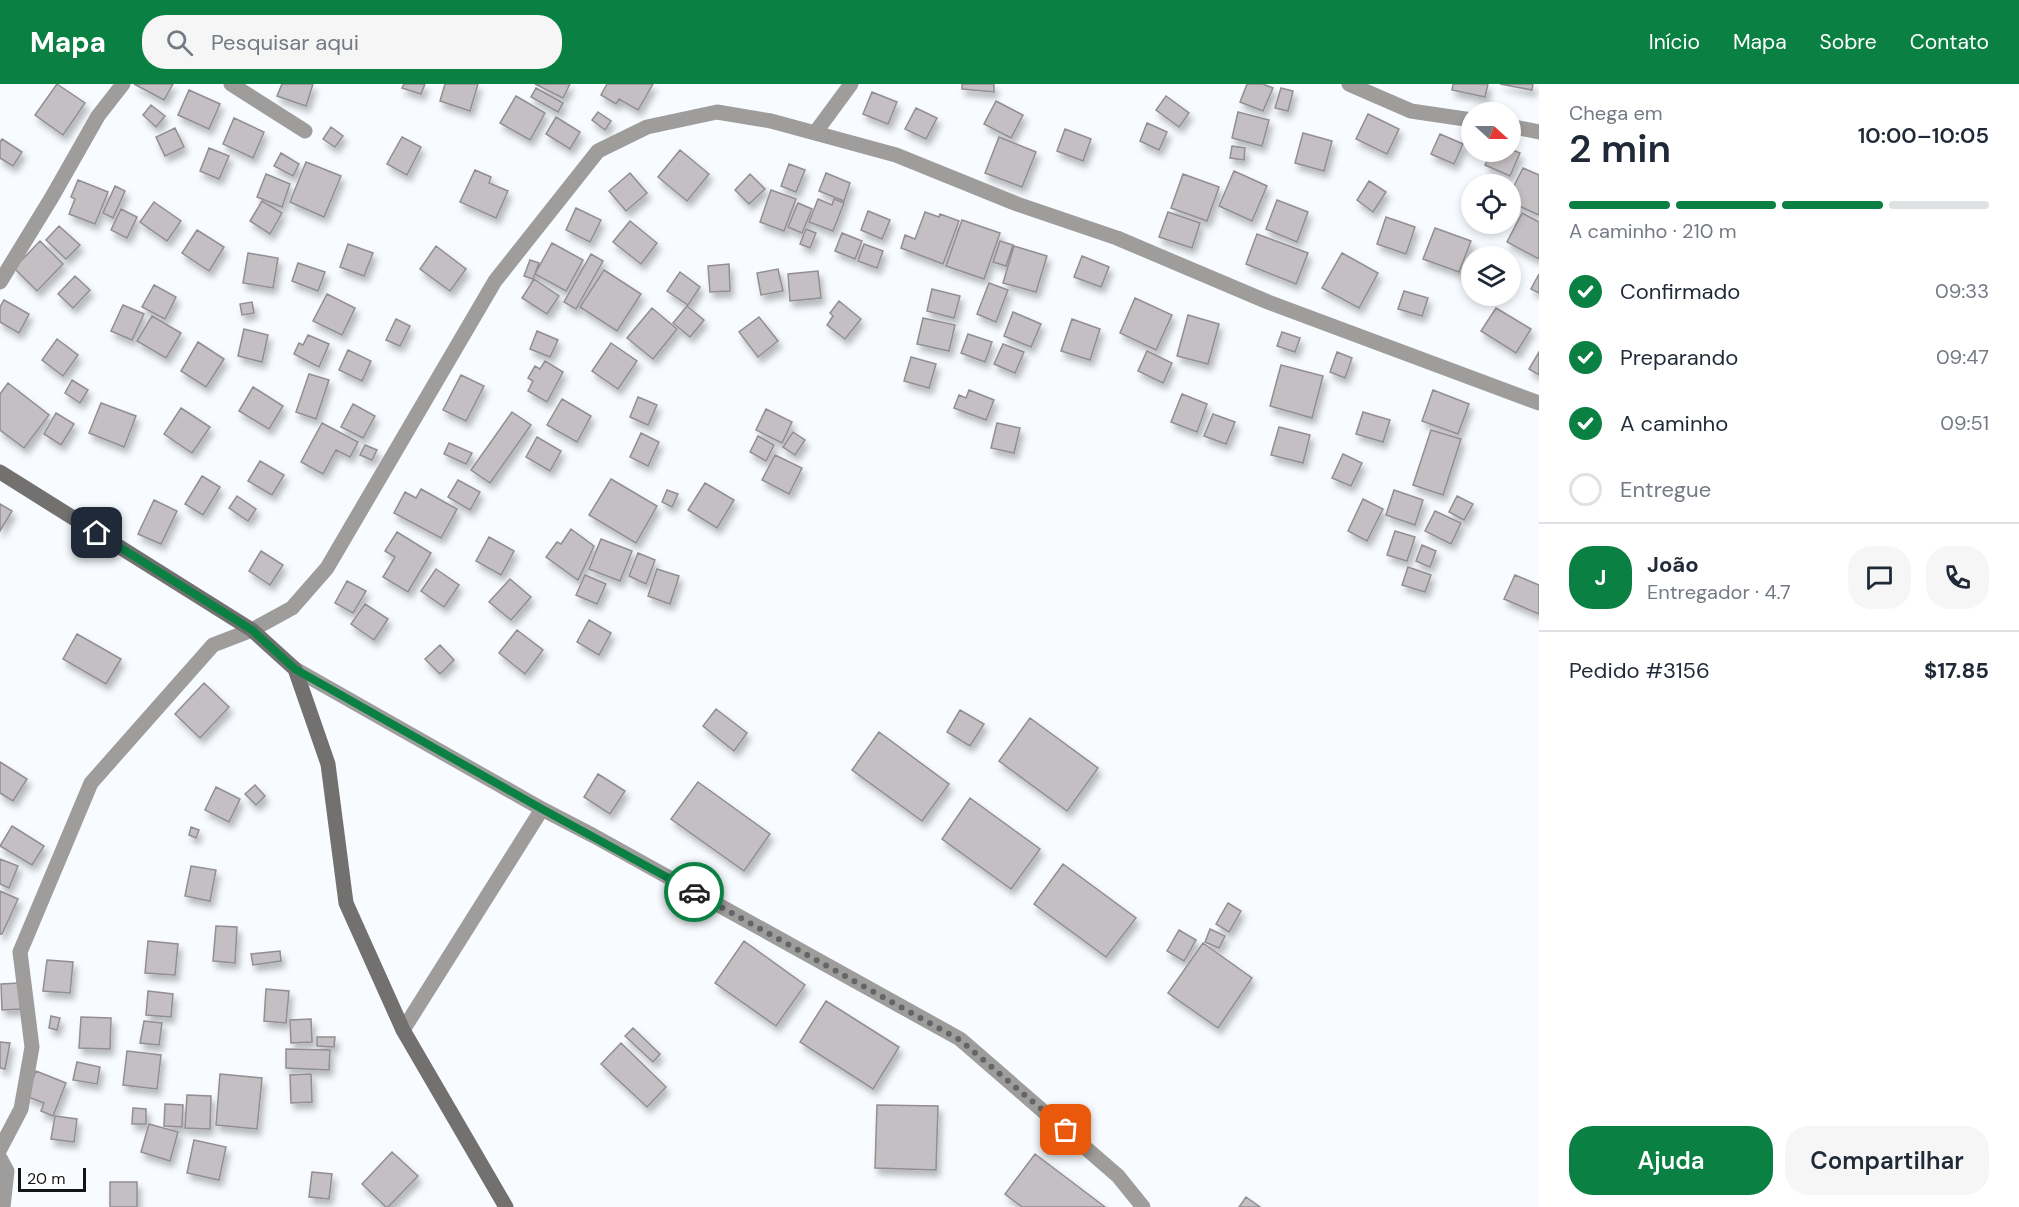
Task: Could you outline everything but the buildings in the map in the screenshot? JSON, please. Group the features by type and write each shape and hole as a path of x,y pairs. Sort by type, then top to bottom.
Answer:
{"street":[{"path":"0,282 98,116 123,84"},
{"path":"231,84 305,131"},
{"path":"815,133 850,84"},
{"path":"1349,84 1411,111 1461,118"},
{"path":"0,1149 21,1109 32,1047 20,952 90,783 213,645 252,630 292,608 327,568 495,281 598,151 646,127 717,112 771,121 896,155 1017,204 1117,238 1268,302 1539,403"},
{"path":"1521,128 1539,132"},
{"path":"0,472 252,630 295,669 542,809 960,1040 1119,1176 1143,1207"},
{"path":"295,669 328,764 346,903 403,1030 506,1207"},
{"path":"403,1030 542,809"},
{"path":"0,1158 7,1171 3,1207"}],"way so far":[{"path":"694,892 960,1040 1066,1130"}],"route":[{"path":"97,533 252,630 295,669 694,892"}]}
